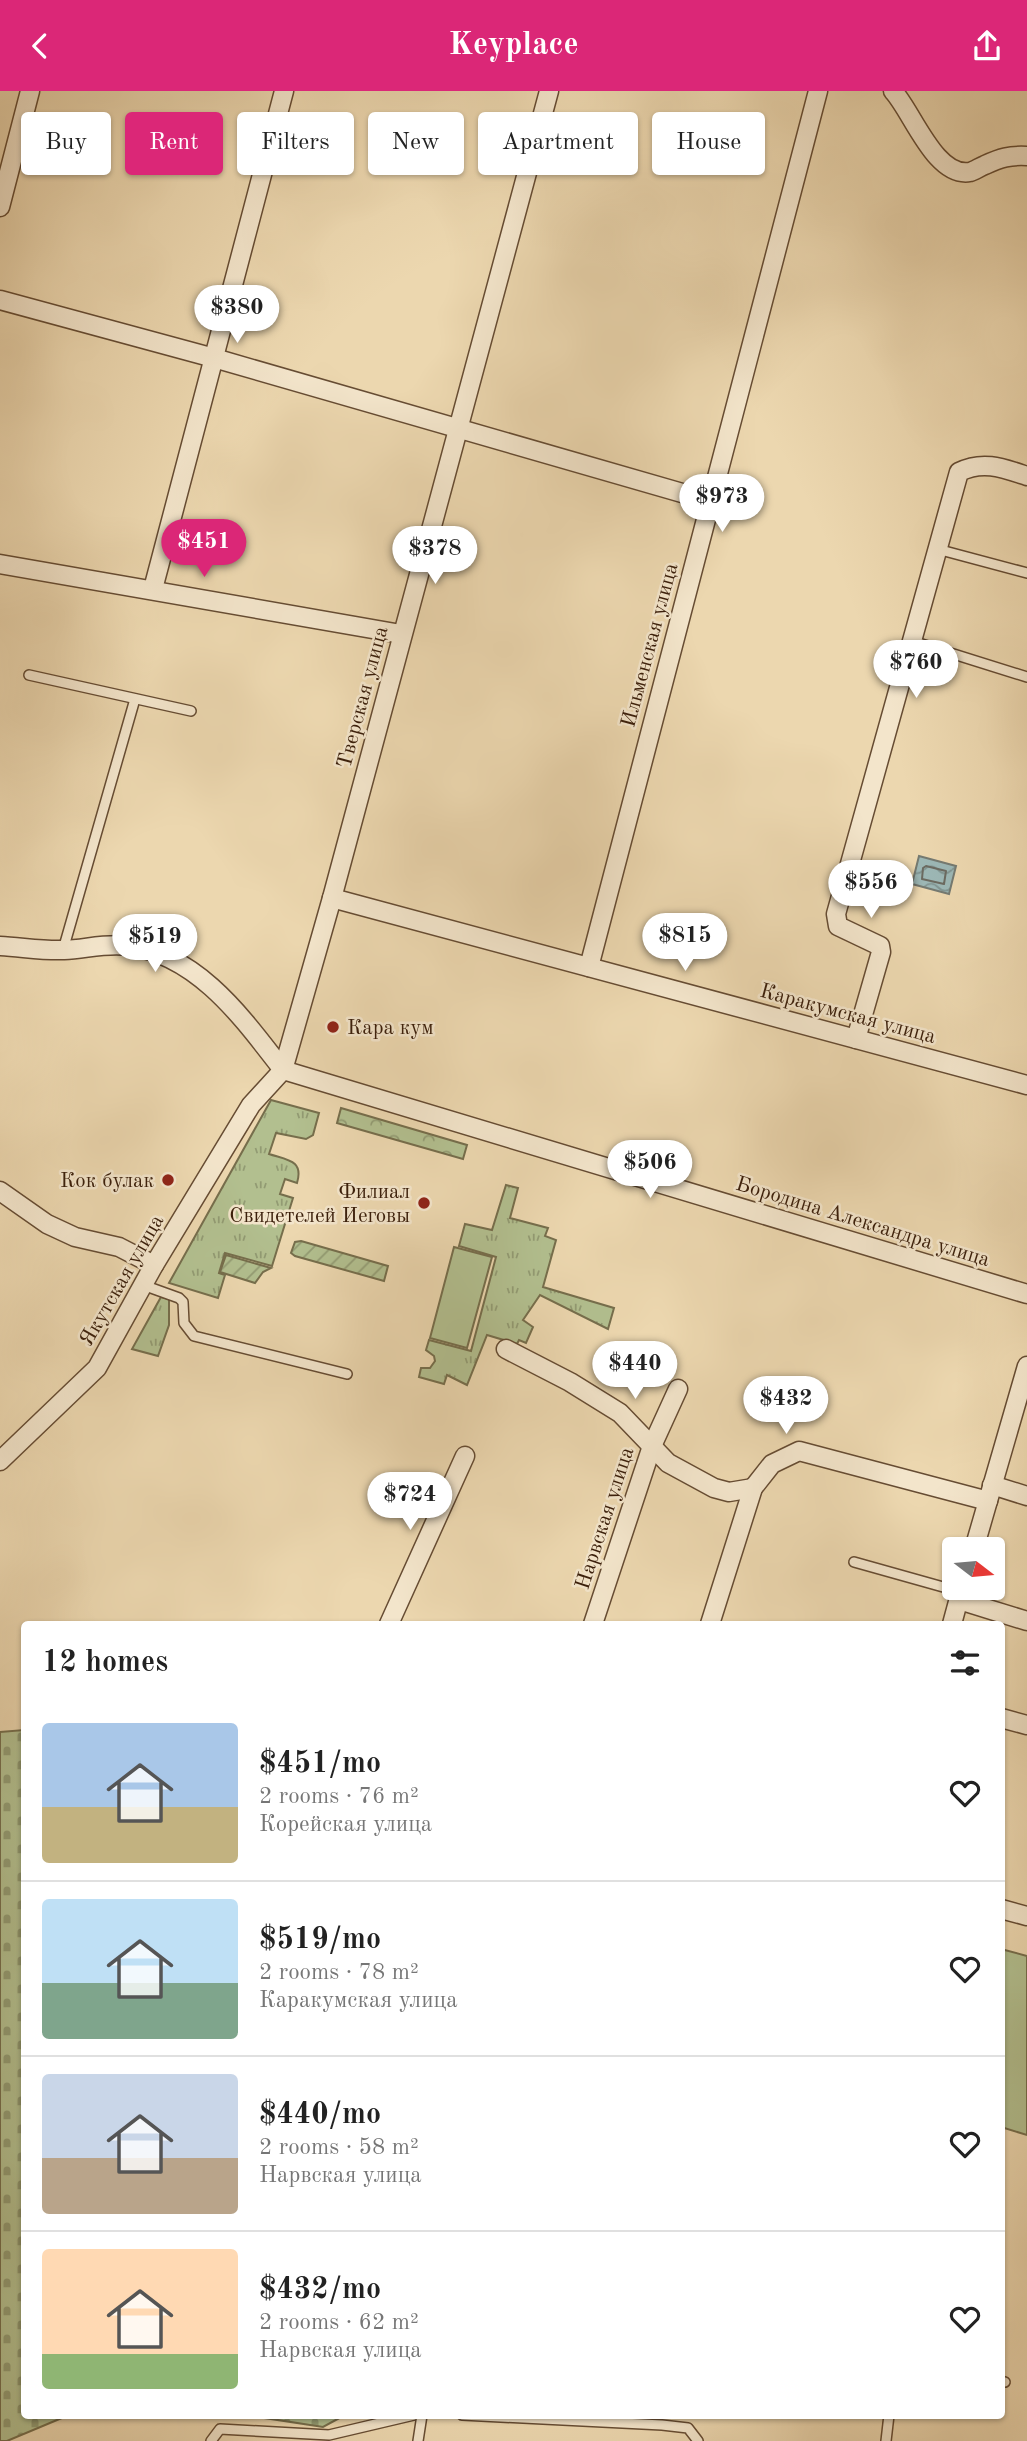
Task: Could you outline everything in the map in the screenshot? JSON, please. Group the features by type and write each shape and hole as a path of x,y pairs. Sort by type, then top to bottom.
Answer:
{"street":[{"path":"0,207 30,91"},
{"path":"153,589 284,91"},
{"name":"Тверская улица","path":"283,1070 332,898 549,91"},
{"name":"Ильменская улица","path":"589,967 818,91"},
{"path":"893,91 929,148 943,162 957,170 969,172 1004,156 1027,156"},
{"path":"0,300 214,358 710,501"},
{"path":"856,1039 881,953 880,946 838,926 836,914 959,472 970,466 985,464 1027,476"},
{"path":"0,564 401,634"},
{"name":"Каракумская улица","path":"332,898 1027,1085"},
{"path":"0,946 63,950 106,945 131,946 162,955 194,973 226,1000 283,1070"},
{"name":"Якутская улица","path":"0,1461 97,1368 154,1265 251,1105 283,1070"},
{"name":"Бородина Александра улица","path":"283,1070 1027,1294"},
{"path":"0,1191 47,1224 75,1237 119,1247 154,1265"},
{"path":"506,1349 597,1397 620,1413 668,1463 714,1488 729,1492 753,1487"},
{"path":"977,1537 1027,1366"},
{"name":"Нарвская улица","path":"594,1621 652,1446 678,1389"},
{"path":"711,1621 753,1487 772,1464 799,1451 990,1493 1027,1496"},
{"path":"390,1621 465,1456"},
{"path":"953,1621 958,1600"},
{"path":"977,1600 1027,1621"},
{"path":"1005,1719 1027,1725"},
{"path":"1005,1910 1027,1916"}],"lane":[{"path":"937,549 1027,573"},
{"path":"912,641 1027,677"},
{"path":"29,675 191,711"},
{"path":"63,950 135,699"},
{"path":"143,1285 179,1298 183,1302 184,1324 194,1336 347,1374"},
{"path":"853,1562 942,1588"},
{"path":"211,2441 220,2429 329,2435 397,2419"},
{"path":"418,2441 421,2419"},
{"path":"539,2419 675,2426 688,2428 698,2441"},
{"path":"886,2441 889,2419"}],"green space":[{"path":"271,1100 319,1113 313,1135 306,1139 276,1133 269,1154 292,1162 299,1175 297,1183 285,1179 280,1194 293,1198 272,1266 225,1253 219,1273 225,1275 218,1298 169,1283"},
{"path":"341,1108 467,1145 463,1159 337,1123"},
{"path":"506,1185 518,1188 510,1218 548,1228 545,1236 556,1240 543,1287 614,1308 608,1329 540,1295 523,1320 533,1327 526,1343 519,1340 517,1344 487,1335 467,1385 447,1375 444,1384 419,1377 421,1368 430,1368 435,1361 434,1356 426,1350 429,1340 471,1351 496,1257 459,1246 465,1224 492,1230"},
{"path":"301,1241 388,1266 384,1281 295,1256 291,1253 295,1242"},
{"path":"454,1247 492,1257 467,1348 430,1338"},
{"path":"226,1255 271,1268 263,1272 255,1283 220,1272"},
{"path":"161,1297 169,1299 169,1325 158,1356 132,1349"},
{"path":"21,1730 21,2419 59,2419 7,2441 0,2441 0,1732"},
{"path":"1005,1950 1027,1956 1027,2135 1005,2128"},
{"path":"271,2419 338,2419 323,2427"}],"water":[{"path":"919,856 956,866 949,894 912,884"}],"place":[{"name":"Кара кум","path":"333,1027"},
{"name":"Кок булак","path":"168,1180"},
{"name":"Филиал Свидетелей Иеговы","path":"424,1203"}]}
